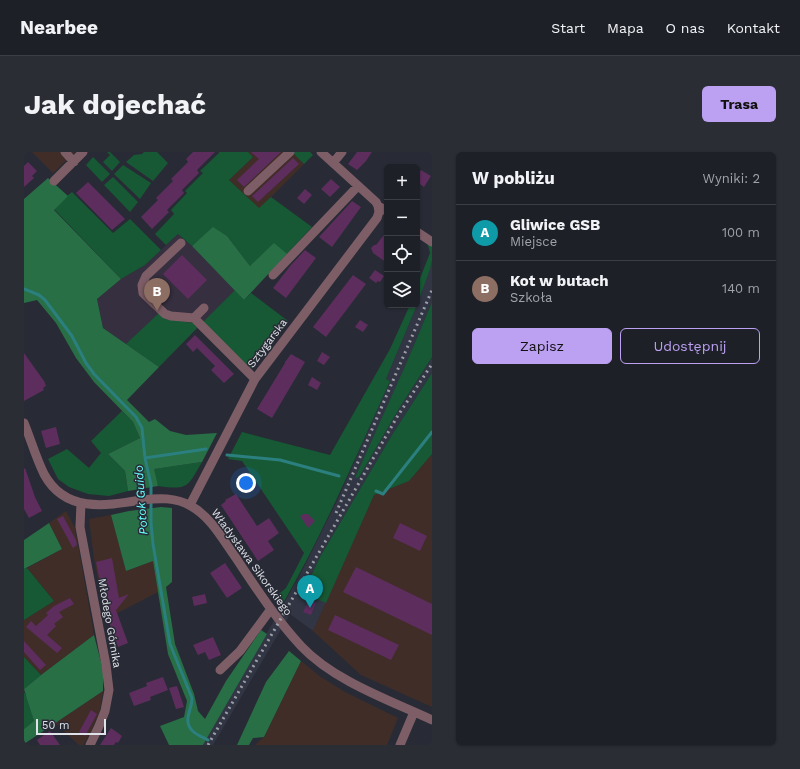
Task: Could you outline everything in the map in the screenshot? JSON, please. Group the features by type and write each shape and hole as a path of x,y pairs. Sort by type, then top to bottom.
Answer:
{"street":[{"path":"65,152 74,162"},
{"path":"54,181 83,152"},
{"path":"248,191 290,152"},
{"path":"321,152 384,210"},
{"path":"333,163 342,152"},
{"path":"273,275 358,186"},
{"name":"Sztygarska","path":"190,505 255,379 377,218 379,212 378,206"},
{"path":"420,234 432,242"},
{"path":"180,243 146,276 141,288 143,293 165,314 194,318 255,379"},
{"path":"194,318 204,308"},
{"name":"Władysława Sikorskiego","path":"24,423 44,473 51,485 64,496 81,503 107,505 160,498 173,499 190,505 203,514 271,609 302,646 320,663 353,682 432,720"},
{"name":"Młodego Górnika","path":"81,503 80,527 106,665 109,690 105,711 100,726 90,745"},
{"path":"220,670 240,651 271,609"},
{"path":"400,745 414,712"}],"shaded area":[{"path":"32,152 75,152 53,173"},
{"path":"248,152 292,152 304,164 259,209 229,180 253,157"},
{"path":"178,234 192,246 235,290 159,367 103,328 97,299 121,279 145,265"},
{"path":"432,261 432,302 359,477 400,407 432,357 432,373 392,435 320,557 311,576 319,579 312,597 326,603 313,631 290,614 213,745 203,745 300,575 337,501 390,381 386,379 416,308 420,308 420,296"},
{"path":"432,454 432,707 361,675 313,631 374,495 409,481"},
{"path":"66,511 75,528 94,635 41,675 24,657 24,620 54,601 27,568 62,549 49,523"},
{"path":"111,515 126,571 153,561 158,592 106,619 94,559 89,519"},
{"path":"301,661 321,677 345,692 398,718 387,745 255,745 264,737"},
{"path":"103,691 100,711 90,734 83,745 79,745 55,723"}],"green space":[{"path":"107,152 110,152 120,162 112,171 103,162 110,155"},
{"path":"144,152 157,152 168,163 153,181 126,162 134,155 142,154"},
{"path":"219,152 248,152 253,157 229,180 259,208 271,197 312,227 287,254 250,266 227,236 213,228 192,246 178,234 166,245 155,234 174,214 171,210 187,193 185,191 203,173 200,171"},
{"path":"310,152 313,155 304,164 293,153"},
{"path":"93,157 110,174 102,182 86,165"},
{"path":"123,165 151,183 140,199 114,174"},
{"path":"113,177 138,202 130,212 104,185"},
{"path":"48,178 68,196 54,210 121,279 97,299 103,328 159,367 127,400 149,422 155,419 170,431 186,435 217,433 202,462 154,469 158,486 128,491 125,471 108,454 140,438 133,422 94,382 76,358 56,323 37,300 24,303 24,199"},
{"path":"72,192 113,233 130,219 161,250 145,265 121,279 54,209"},
{"path":"213,227 227,236 250,266 274,243 287,254 244,300 192,246"},
{"path":"427,242 432,245 432,261 420,297 420,278 430,253"},
{"path":"235,290 244,300 251,293 288,321 251,369 203,322"},
{"path":"432,302 432,357 400,407 359,477 355,478 406,364"},
{"path":"409,308 416,308 386,379 390,381 352,467 311,552 281,607 274,598 286,588 304,553 242,461 228,459 242,432 330,455 390,349"},
{"path":"159,313 165,319 193,323 197,328 159,367 126,344"},
{"path":"432,373 432,454 409,481 374,495 326,603 312,597 319,579 311,576 320,557 392,435"},
{"path":"122,411 133,422 140,438 108,454 125,471 128,491 109,496 88,494 69,487 58,479 48,459 67,449 89,468 101,453 91,441"},
{"path":"202,462 186,485 175,488 158,486 153,469"},
{"path":"161,507 172,508 172,582 166,587 175,644 194,694 198,711 205,719 226,681 261,630 267,634 203,745 169,745 160,726 184,717 187,701 168,654 153,561 126,571 111,515"},
{"path":"49,523 62,549 24,569 24,540"},
{"path":"27,568 54,601 24,620 24,569"},
{"path":"94,635 103,670 103,691 24,744 24,729 34,721 24,689"},
{"path":"289,651 301,661 264,737 253,738 249,745 237,745 266,682"},
{"path":"24,657 41,675 24,689"},
{"path":"24,692 28,699 34,721 24,729"}],"building":[{"path":"193,152 215,152 197,170 199,173 182,190 184,193 167,210 169,212 152,229 141,217 158,200 156,198 173,181 171,179 188,162 186,159"},
{"path":"251,152 281,152 244,187 237,180 259,159"},
{"path":"357,152 372,152 357,170 348,164"},
{"path":"293,158 299,164 258,202 252,196"},
{"path":"28,162 37,171 32,176 34,178 24,187 24,166"},
{"path":"421,170 431,176 424,187 420,184"},
{"path":"331,179 340,187 330,197 321,189"},
{"path":"88,182 125,219 112,230 76,193"},
{"path":"305,189 312,195 304,204 297,198"},
{"path":"352,201 361,207 332,247 319,237"},
{"path":"384,235 384,261 373,253 371,248 376,245"},
{"path":"305,250 316,258 286,298 273,288"},
{"path":"182,255 207,280 188,299 163,274"},
{"path":"375,270 384,276 380,282 378,281 376,283 369,278"},
{"path":"353,275 366,284 326,337 313,327"},
{"path":"360,320 368,325 363,332 355,327"},
{"path":"195,335 234,374 224,383 211,370 215,366 197,348 193,352 186,344"},
{"path":"322,352 330,357 324,365 317,361"},
{"path":"24,353 46,386 43,388 44,390 24,401"},
{"path":"291,354 305,362 272,418 257,409"},
{"path":"312,377 321,383 317,390 308,385"},
{"path":"56,427 60,444 46,448 41,431"},
{"path":"25,468 35,497 42,511 29,518 24,509"},
{"path":"236,494 257,526 269,518 279,533 268,541 274,550 258,561 221,505 226,501 225,500"},
{"path":"308,514 315,521 308,528 300,516"},
{"path":"63,516 76,540 77,545 73,548 57,519"},
{"path":"400,523 427,536 420,551 393,538"},
{"path":"112,558 119,598 129,594 116,610 128,643 118,647 106,613 96,562"},
{"path":"225,563 242,588 227,598 210,573"},
{"path":"356,567 432,604 432,635 343,592"},
{"path":"205,594 207,603 194,606 192,597"},
{"path":"70,598 74,604 59,612 63,617 54,624 56,626 47,635 62,648 57,653 26,627 31,621 36,626 48,615 46,613 54,606"},
{"path":"309,600 316,603 311,615 303,612"},
{"path":"335,615 399,645 391,660 328,630"},
{"path":"213,637 221,655 209,660 205,652 198,655 193,645"},
{"path":"24,641 46,665 40,670 24,652"},
{"path":"163,677 168,690 150,697 151,700 134,706 129,693 147,686 146,683"},
{"path":"177,686 184,707 176,709 169,688"},
{"path":"91,710 97,714 85,736 79,732"},
{"path":"111,728 122,736 118,743 116,742 114,745 100,745"},
{"path":"50,731 60,745 40,745 37,740"}],"waterway":[{"name":"Potok Guido","path":"24,289 39,295 45,300 72,336 86,363 94,374 136,417 142,428 145,458 151,485 151,523 153,544 170,644 192,698 192,704 188,717 189,726 194,732 208,740"},
{"path":"376,491 383,494 432,432"},
{"path":"145,458 206,449"},
{"path":"227,455 280,460 339,476"}],"railway":[{"path":"336,513 432,290"},
{"path":"208,745 397,417 432,364"}],"place":[{"name":"Kot w butach","path":"157,311"},
{"name":"Gliwice GSB","path":"310,608"}]}
